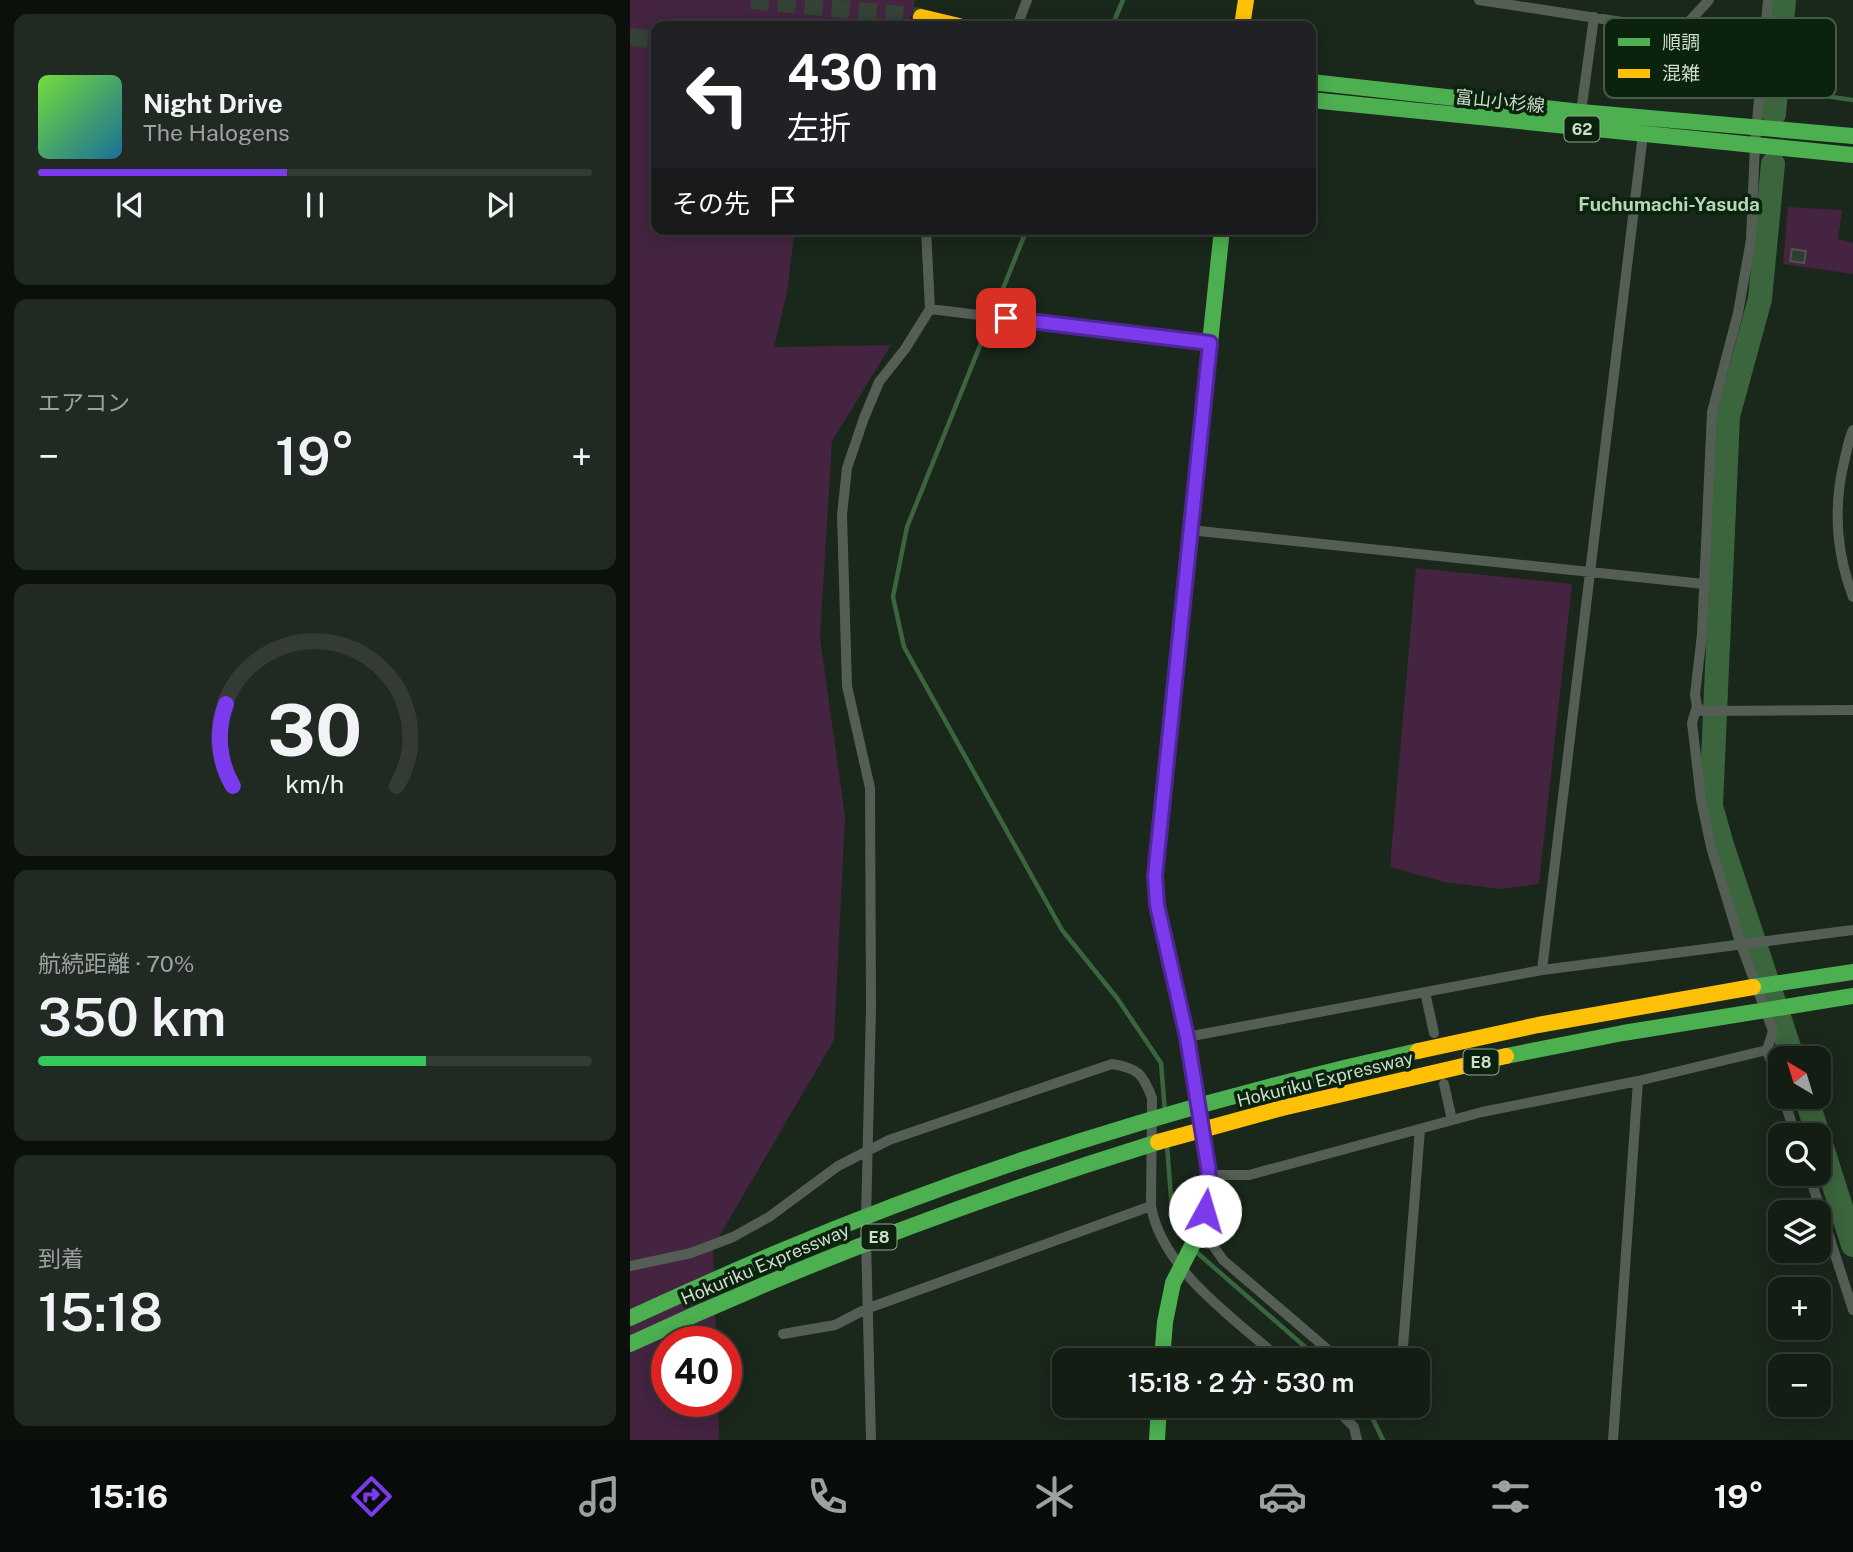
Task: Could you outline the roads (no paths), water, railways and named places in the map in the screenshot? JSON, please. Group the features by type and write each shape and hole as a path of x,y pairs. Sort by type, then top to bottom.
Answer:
{"main road":[{"path":"1243,21 1246,0"},
{"path":"921,18 935,21"},
{"name":"富山小杉線","path":"1316,83 1581,112 1853,136"},
{"name":"富山小杉線","path":"1316,101 1853,155"},
{"path":"1163,1348 1173,1283 1201,1228 1210,1195 1187,1037 1157,905 1155,876 1221,235"},
{"name":"Hokuriku Expressway","path":"630,1318 840,1227 938,1190 1129,1125 1431,1048 1731,990 1853,972"},
{"name":"Hokuriku Expressway","path":"630,1344 761,1286 936,1215 1228,1122 1424,1074 1737,1013 1853,996"},
{"path":"1157,1440 1158,1418"}],"street":[{"path":"1019,21 1027,0"},
{"path":"1481,0 1604,18"},
{"path":"1692,18 1709,0"},
{"path":"1766,18 1768,0"},
{"path":"1581,112 1594,17"},
{"path":"1759,98 1751,240 1738,313 1712,412 1704,584 1695,695 1700,708 1692,723 1701,799 1720,879 1773,1031 1768,1053"},
{"path":"1542,970 1643,134"},
{"path":"871,1440 865,1290 871,1007 870,788 847,686 842,515 847,468 879,382 905,349 930,309 926,235"},
{"path":"930,309 1210,343"},
{"path":"1853,430 1838,489 1838,534 1844,573 1853,597"},
{"path":"1190,530 1704,584"},
{"path":"1700,708 1853,710"},
{"path":"1187,1037 1542,970 1853,930"},
{"path":"1425,992 1434,1033"},
{"path":"1209,1175 1249,1175 1452,1120 1584,1090 1638,1081 1767,1050"},
{"path":"630,1266 691,1253 733,1237 769,1217 838,1166 889,1140 1112,1064 1133,1067 1146,1082 1152,1098 1152,1206 1154,1221 1166,1249 1184,1263 1269,1348"},
{"path":"1613,1440 1638,1081"},
{"path":"1444,1084 1452,1120"},
{"path":"1403,1348 1420,1129"},
{"path":"1813,1186 1853,1310"},
{"path":"783,1334 835,1325 866,1309 1152,1206"},
{"path":"1201,1228 1223,1259 1326,1348"},
{"path":"1345,1418 1354,1427 1357,1440"}],"waterway":[{"path":"1114,21 1123,0"},
{"path":"1782,18 1784,0"},
{"path":"1774,114 1775,98"},
{"path":"1836,98 1853,100"},
{"path":"1773,164 1760,299 1728,416 1711,806 1789,1046"},
{"path":"1025,235 907,527 893,597 904,647 1062,930 1117,998 1161,1063 1165,1112"},
{"path":"1810,1110 1853,1245"},
{"path":"1167,1145 1172,1211 1188,1244"},
{"path":"1194,1250 1306,1348"},
{"path":"1372,1418 1383,1440"}],"tunnel":[{"path":"751,0 921,17"},
{"path":"630,37 651,39"}],"district":[{"name":"Fuchumachi-Yasuda","path":"1669,204"}]}
